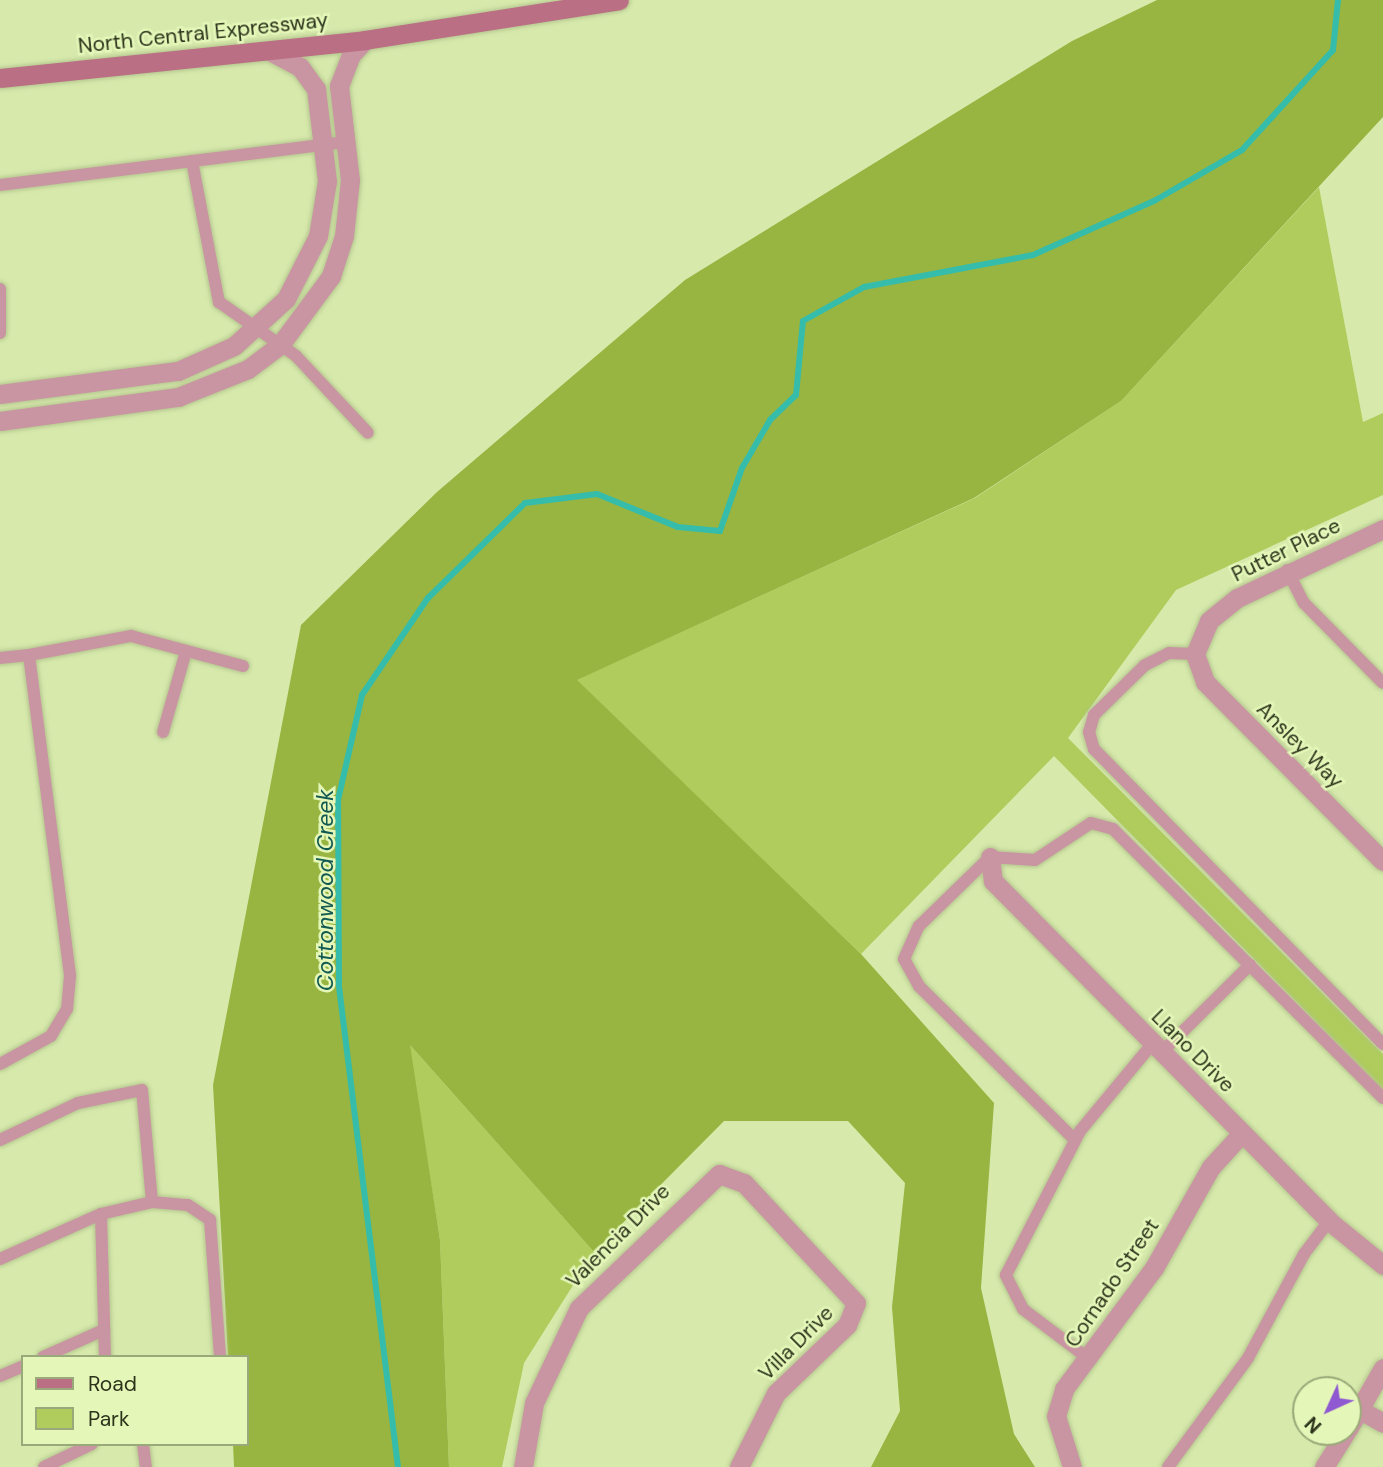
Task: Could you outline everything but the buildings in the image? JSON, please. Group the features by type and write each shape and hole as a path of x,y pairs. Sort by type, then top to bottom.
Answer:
{"main road":[{"name":"North Central Expressway","path":"0,78 365,40 619,0"}],"street":[{"path":"0,421 178,397 248,369 280,345 331,276 344,236 350,180 339,86 351,55 365,40"},
{"path":"0,394 177,371 207,361 256,329 286,299 318,236 327,181 316,89 300,67 270,51"},
{"name":"Putter Place","path":"1195,654 1209,621 1287,570 1383,529"},
{"name":"Ansley Way","path":"1195,654 1205,682 1383,861"},
{"name":"Llano Drive","path":"990,857 993,881 1329,1221 1383,1265"},
{"name":"Cornado Street","path":"1072,1467 1058,1402 1154,1268 1211,1167 1242,1133"},
{"name":"Valencia Drive","path":"523,1467 534,1403 579,1308 710,1177 726,1174"},
{"name":"Villa Drive","path":"726,1174 744,1183 856,1303 847,1325 776,1393 739,1467"},
{"path":"1362,1407 1382,1373"},
{"path":"1362,1411 1383,1423"},
{"path":"1325,1467 1338,1446"}],"lane":[{"path":"0,185 345,142"},
{"path":"192,161 215,293 234,316 280,345 368,433"},
{"path":"0,289 0,333"},
{"path":"1287,570 1304,603 1383,683"},
{"path":"0,658 131,636 243,666"},
{"path":"163,732 186,651"},
{"path":"1195,654 1169,653 1144,666 1094,715 1089,732 1094,749 1383,1044"},
{"path":"0,1064 51,1036 67,1009 70,976 29,655"},
{"path":"1075,1140 919,986 904,959 919,926 990,857 1035,860 1080,826 1103,824 1383,1098"},
{"path":"1089,1359 1023,1309 1006,1275 1075,1140 1158,1048 1250,965"},
{"path":"0,1140 78,1103 142,1090 152,1202"},
{"path":"0,1259 101,1214 152,1202 188,1205 210,1220 220,1355"},
{"path":"101,1214 105,1355"},
{"path":"1168,1467 1248,1358 1304,1254 1329,1221"},
{"path":"48,1355 104,1330"},
{"path":"0,1376 21,1367"},
{"path":"44,1467 88,1446"},
{"path":"143,1446 146,1467"}],"green space":[{"path":"1157,0 1383,0 1383,117 1121,401 974,498 577,680 861,954 994,1103 981,1288 1014,1434 1035,1467 871,1467 900,1411 892,1307 905,1183 848,1121 724,1121 594,1252 410,1045 440,1240 449,1467 234,1467 233,1446 248,1446 248,1355 228,1355 213,1085 301,625 437,492 685,280 1072,41"},
{"path":"1319,187 1363,422 1383,413 1383,495 1176,590 1068,738 1383,1054 1383,1090 1054,756 861,954 576,680 975,498 1121,401"},
{"path":"409,1044 594,1252 524,1363 502,1467 449,1467 440,1240"}],"waterway":[{"name":"Cottonwood Creek","path":"398,1467 339,983 338,800 362,695 428,598 525,503 597,494 678,527 720,531 742,468 770,420 796,395 803,321 864,287 1033,255 1154,201 1242,150 1333,50 1338,0"}]}
